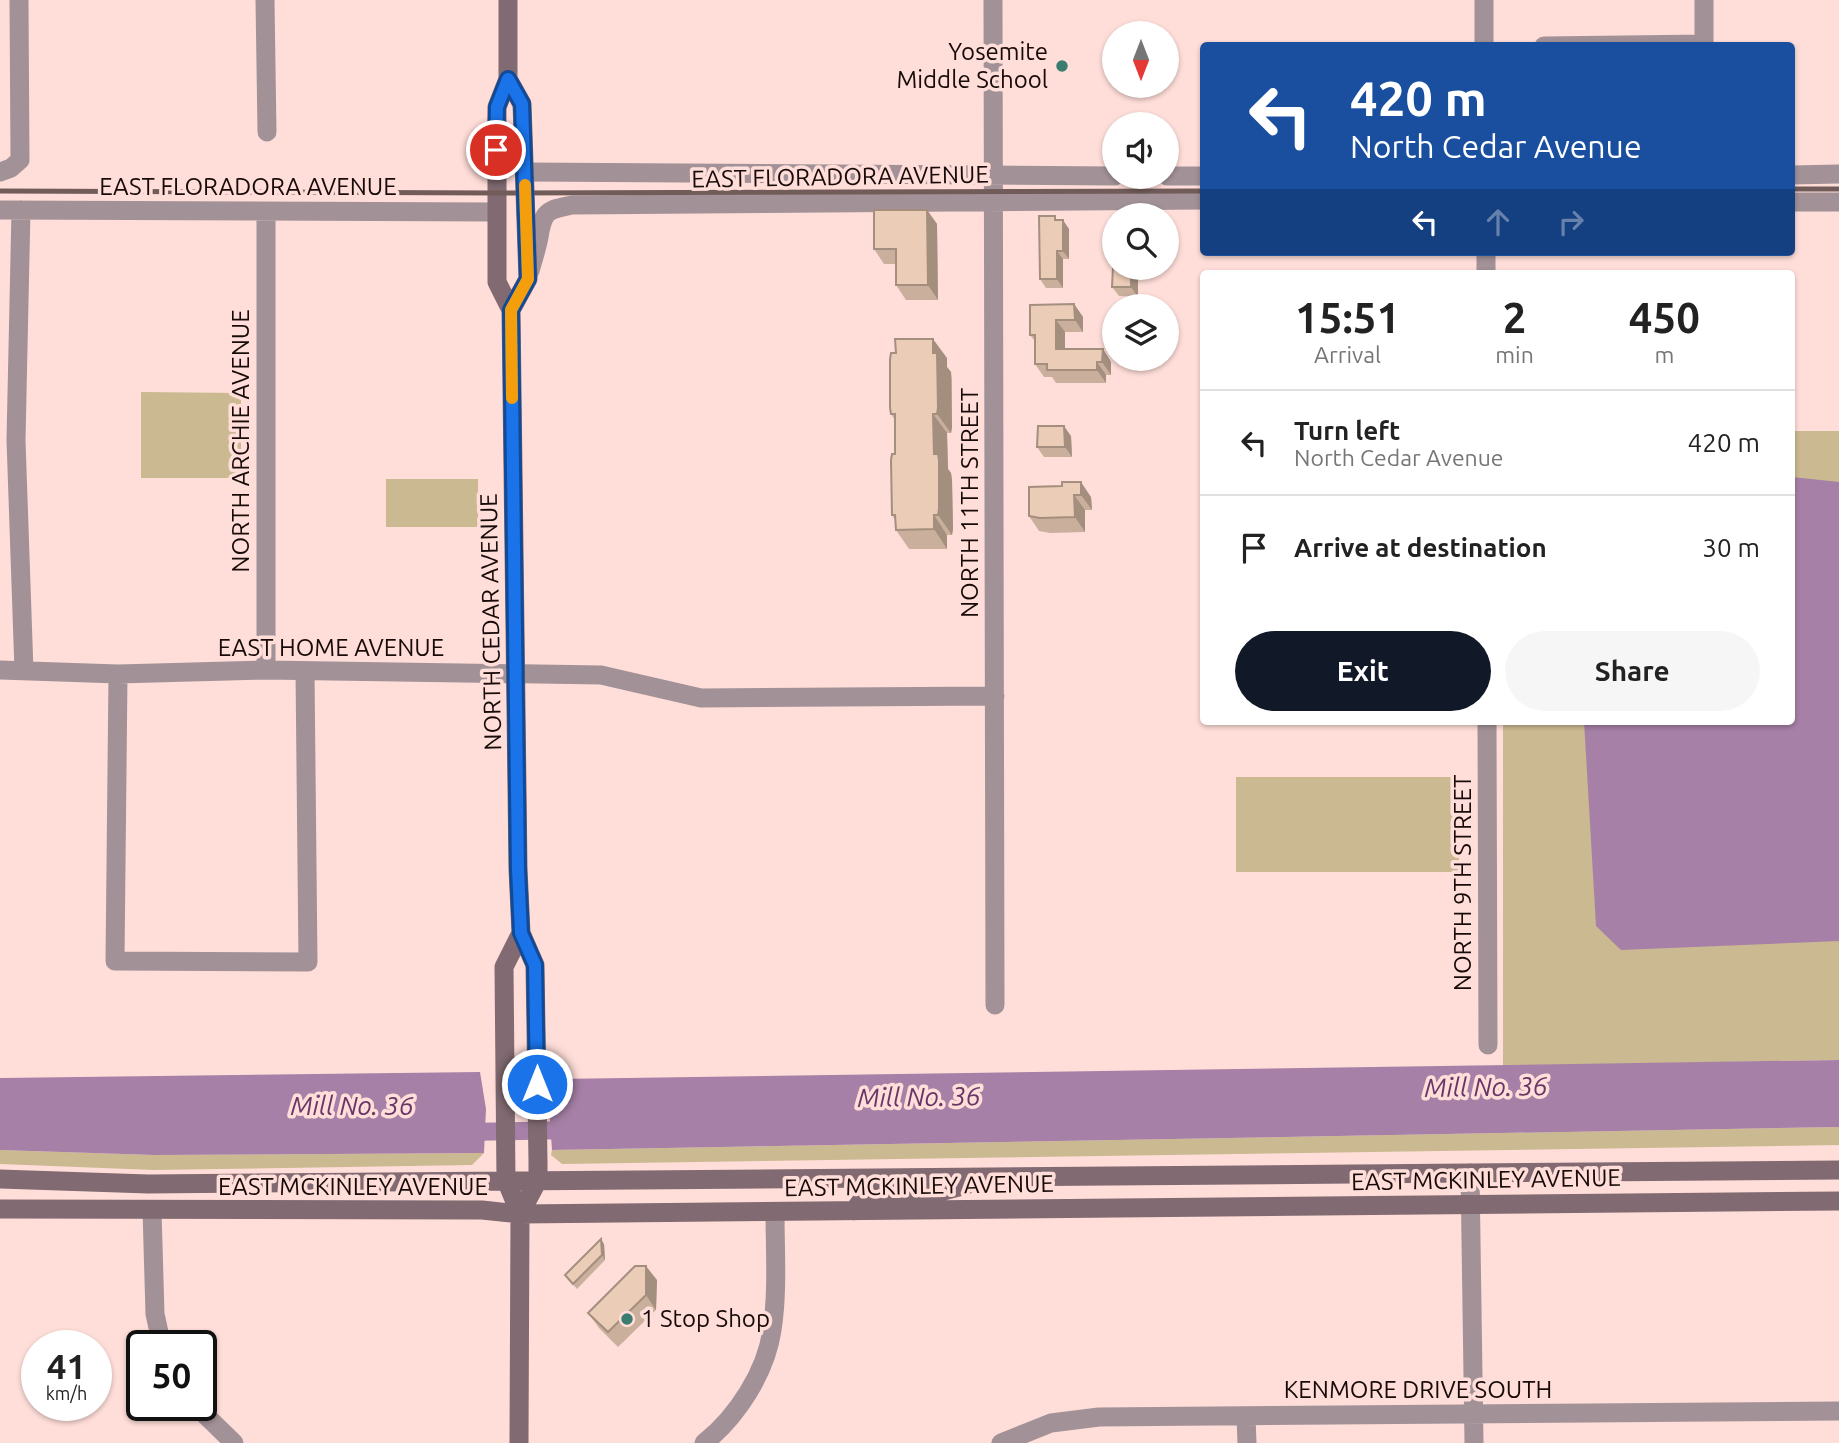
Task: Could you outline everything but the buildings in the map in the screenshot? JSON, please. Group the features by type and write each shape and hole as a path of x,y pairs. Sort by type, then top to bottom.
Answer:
{"main road":[{"name":"NORTH CEDAR AVENUE","path":"508,0 508,79 497,107 497,282 511,310 521,933 535,965 538,1156 538,1180 520,1214"},
{"name":"NORTH CEDAR AVENUE","path":"508,79 522,104 528,279 511,310"},
{"name":"NORTH CEDAR AVENUE","path":"519,1443 520,1214 506,1180 504,967 521,933"},
{"name":"EAST MCKINLEY AVENUE","path":"0,1179 135,1184 1839,1170"},
{"path":"854,1211 863,1198 875,1195 932,1194 994,1178"},
{"name":"EAST MCKINLEY AVENUE","path":"0,1209 482,1210 520,1214 1839,1201"}],"street":[{"path":"0,172 11,168 20,160 19,0"},
{"path":"265,0 267,132"},
{"name":"NORTH 11TH STREET","path":"993,0 996,1005"},
{"path":"1483,0 1484,42"},
{"path":"1704,0 1704,42"},
{"name":"EAST FLORADORA AVENUE","path":"525,172 1102,176"},
{"path":"1795,175 1839,174"},
{"path":"1179,176 1200,176"},
{"name":"EAST FLORADORA AVENUE","path":"528,279 540,224 546,214 556,208 572,205 1200,200"},
{"path":"1795,202 1839,202"},
{"name":"EAST FLORADORA AVENUE","path":"0,210 496,212"},
{"path":"21,210 8,440 24,671"},
{"name":"NORTH ARCHIE AVENUE","path":"265,212 266,670"},
{"name":"EAST HOME AVENUE","path":"0,670 118,674 266,670 601,675 702,698 995,696"},
{"path":"118,674 115,961 308,962 305,671"},
{"name":"NORTH 9TH STREET","path":"1487,725 1488,1045"},
{"path":"1471,1173 1474,1443"},
{"path":"152,1210 155,1314 158,1330"},
{"path":"704,1443 730,1418 743,1400 765,1355 772,1332 775,1212"},
{"name":"KENMORE DRIVE SOUTH","path":"1001,1443 1051,1423 1099,1417 1839,1410"},
{"path":"1246,1416 1247,1443"},
{"path":"211,1421 234,1443"}],"shaded area":[{"path":"141,392 241,393 241,478 141,478"},
{"path":"1795,431 1839,431 1839,1060 1503,1066 1503,725 1795,725"},
{"path":"386,479 478,479 478,527 386,527"},
{"path":"1236,777 1459,777 1459,872 1236,872"},
{"path":"1839,1127 1839,1145 562,1164 551,1155 552,1150"},
{"path":"0,1150 154,1155 484,1153 472,1165 154,1170 0,1164"}],"water":[{"path":"1795,477 1839,482 1839,941 1621,950 1596,926 1584,725 1795,725"},
{"path":"1839,1060 1839,1127 552,1150 549,1108 556,1079"},
{"path":"480,1072 486,1109 484,1153 154,1155 0,1150 0,1078"}],"waterway":[{"name":"Mill No. 36","path":"462,1132 574,1130"}],"railway":[{"path":"1795,189 1839,189"},
{"path":"0,191 1200,191"}],"slow traffic":[{"path":"512,398 511,310 528,279 525,185"}],"place":[{"name":"Yosemite Middle School","path":"1062,66"},
{"name":"1 Stop Shop","path":"627,1319"}],"route":[{"path":"496,150 497,107 508,79 522,104 528,279 511,310 518,869 521,933 535,965 537,1084"}]}
